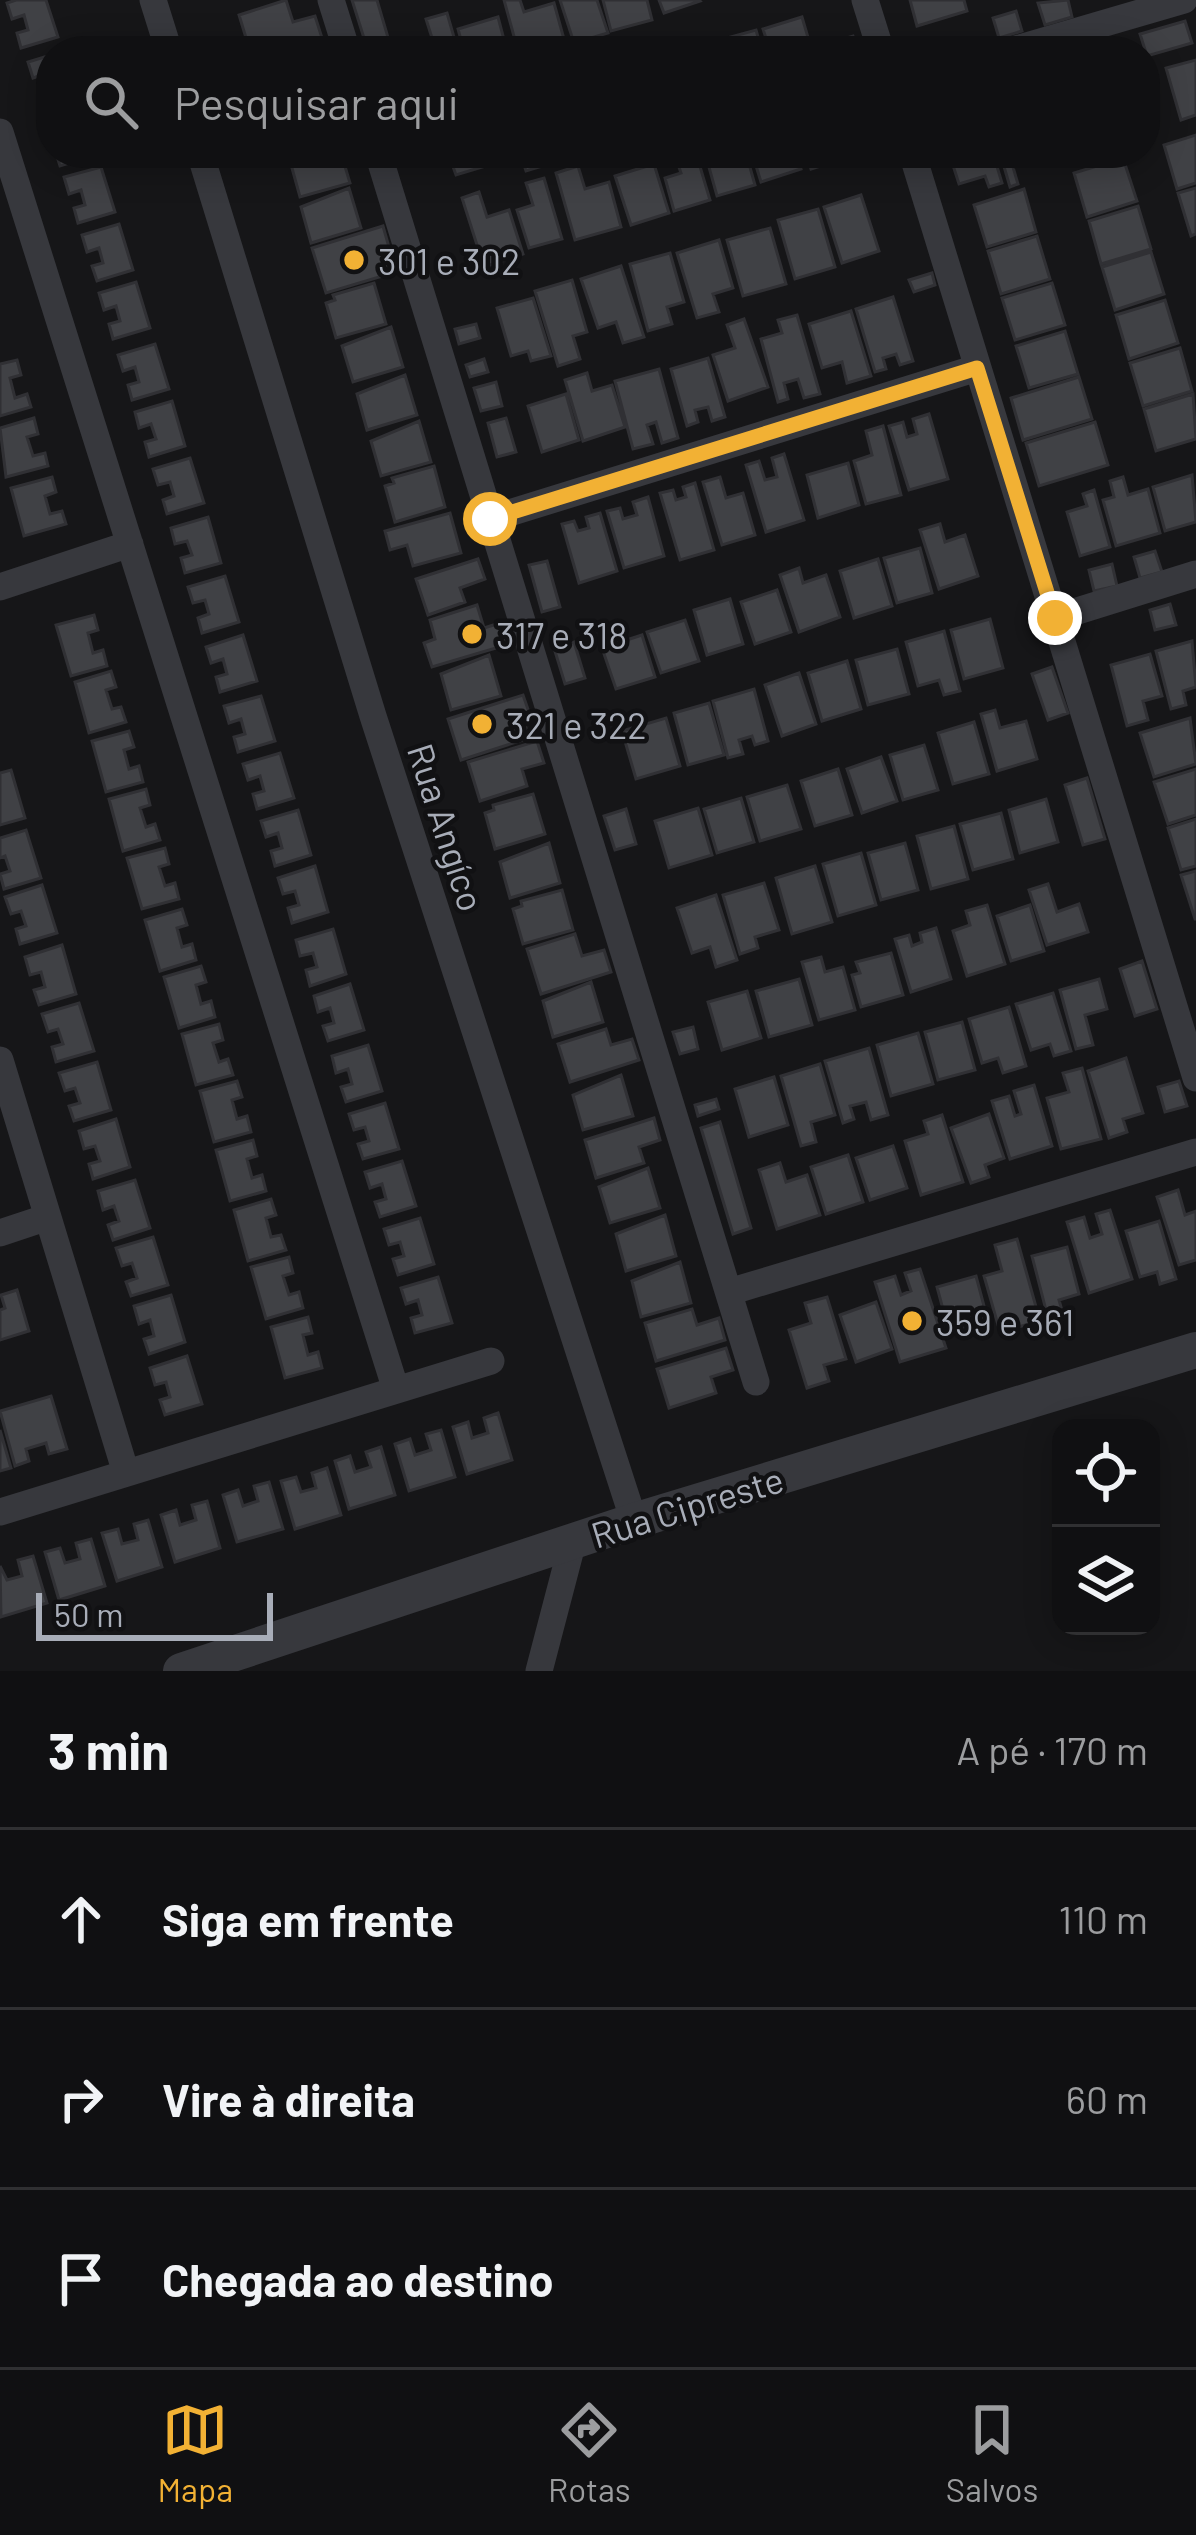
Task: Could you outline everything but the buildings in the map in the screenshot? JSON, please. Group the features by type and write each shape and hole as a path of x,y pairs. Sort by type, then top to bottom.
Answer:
{"street":[{"path":"153,0 164,36"},
{"path":"331,0 342,36"},
{"path":"865,0 876,36"},
{"path":"1060,36 1184,0"},
{"path":"0,131 396,1390"},
{"name":"Rua Angíco","path":"205,168 373,716 634,1521"},
{"path":"383,168 756,1382"},
{"path":"917,168 1196,1078"},
{"path":"490,519 977,368"},
{"path":"0,586 130,544"},
{"path":"1055,618 1196,574"},
{"path":"0,1060 126,1473"},
{"path":"729,1292 1196,1152"},
{"path":"0,1233 49,1217"},
{"name":"Rua Cipreste","path":"202,1668 634,1521 1196,1350"},
{"path":"0,1512 491,1361"},
{"path":"538,1671 573,1541"}],"place":[{"name":"301 e 302","path":"354,260"},
{"name":"317 e 318","path":"472,634"},
{"name":"321 e 322","path":"482,724"},
{"name":"359 e 361","path":"912,1321"}],"route":[{"path":"490,519 977,368 1055,618"}]}
